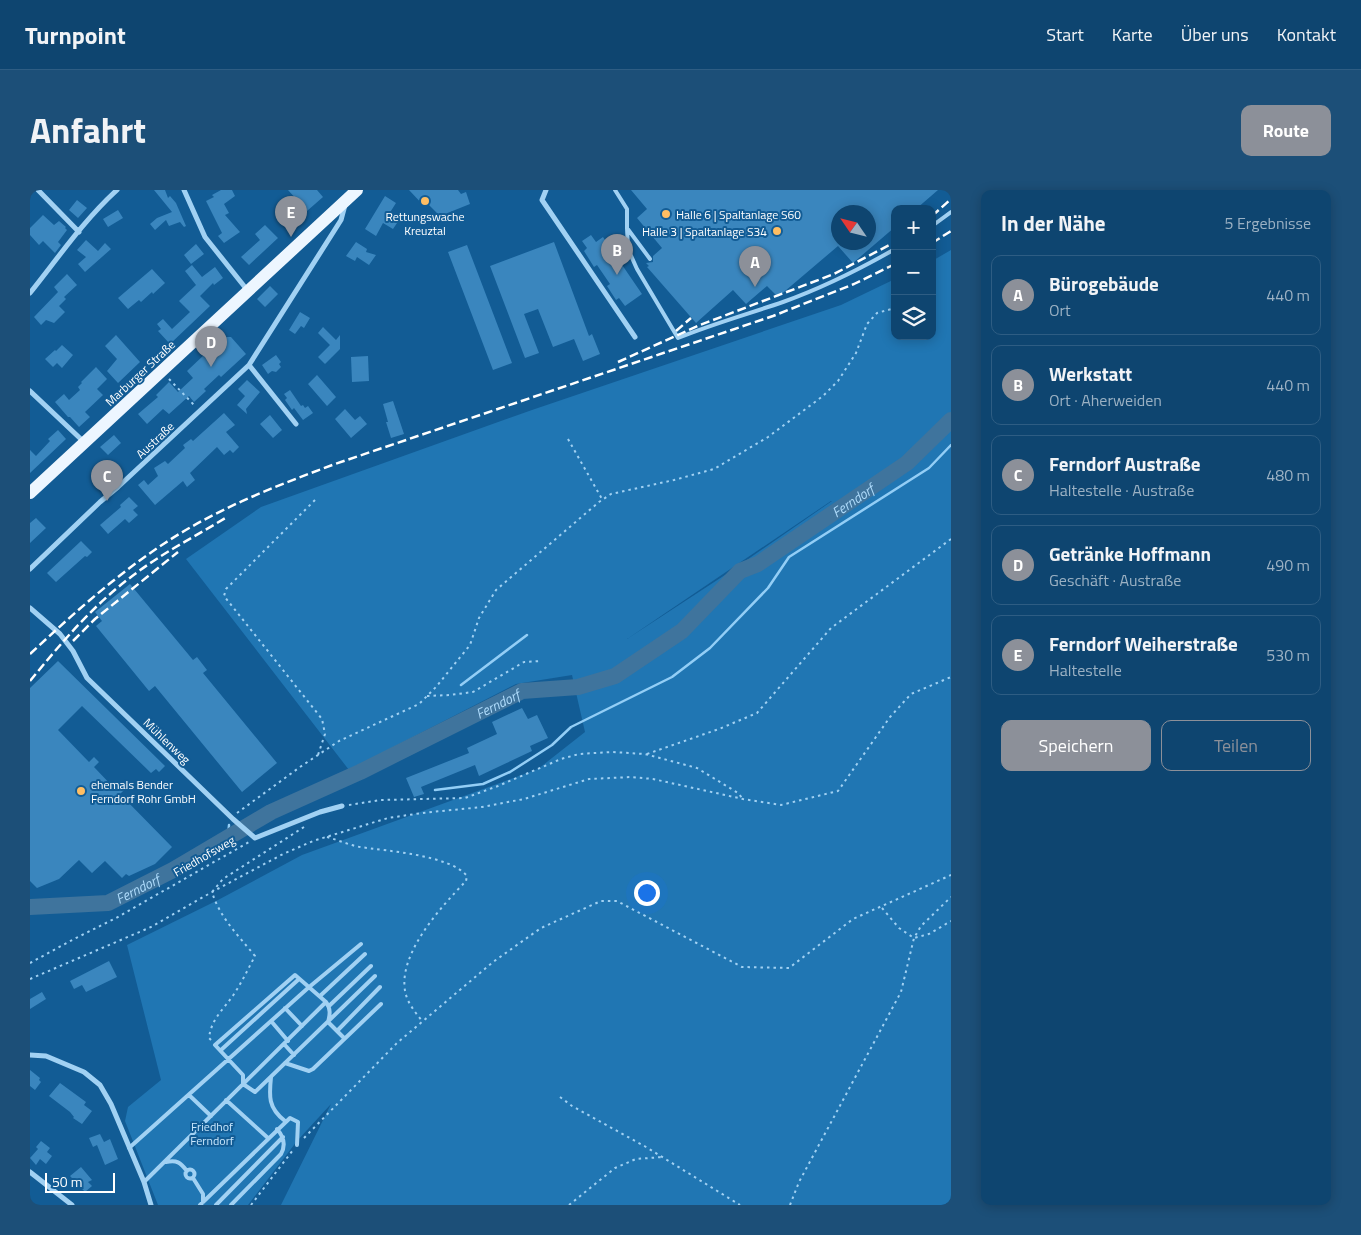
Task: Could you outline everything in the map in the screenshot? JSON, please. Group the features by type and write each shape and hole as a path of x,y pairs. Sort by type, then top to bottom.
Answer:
{"main road":[{"name":"Marburger Straße","path":"30,493 357,190"}],"street":[{"path":"38,190 79,232"},
{"path":"30,293 104,202 118,190"},
{"path":"184,190 204,237 248,291"},
{"path":"546,190 542,200 635,337"},
{"name":"Austraße","path":"30,569 100,502 249,366 342,220 346,200"},
{"path":"249,366 296,424"},
{"path":"30,391 84,443"},
{"name":"Mühlenweg","path":"30,608 60,634 73,652 87,678 255,838"},
{"path":"255,838 320,812 342,806"},
{"path":"30,1055 46,1056 54,1059 84,1072 100,1084 111,1104 144,1182 151,1205"},
{"path":"32,1175 72,1205"}],"lane":[{"path":"615,190 627,210 628,249 637,269 678,338 785,301 864,267 893,250"},
{"path":"936,223 951,212"},
{"path":"627,228 650,259"},
{"path":"129,1148 285,1008 361,944"},
{"path":"320,996 364,954"},
{"path":"144,1182 302,1026 371,966"},
{"path":"328,1022 330,1015 328,1004 308,988 295,974 215,1045 243,1075 244,1084 255,1092 294,1055 328,1022 375,976"},
{"path":"220,1050 299,979"},
{"path":"337,1031 380,988"},
{"path":"285,1063 309,1071 313,1069 380,1004"},
{"path":"285,1008 302,1026"},
{"path":"271,1021 294,1055"},
{"path":"328,1022 344,1038"},
{"path":"271,1077 269,1097 272,1107 285,1121"},
{"path":"189,1095 210,1116"},
{"path":"226,1100 268,1138"},
{"path":"201,1204 290,1118 298,1122 297,1145"},
{"path":"231,1205 281,1154 284,1144 283,1138 277,1129"},
{"path":"216,1205 283,1138"},
{"path":"166,1162 174,1160 180,1162 187,1170 191,1169 194,1171 194,1178 203,1194 201,1204"}],"path":[{"path":"232,818 340,741 419,704 470,645 479,618 496,590 602,499 611,494 674,480 714,468 768,437 823,396 838,381 856,352 868,324 877,313 891,309"},
{"path":"162,372 200,412"},
{"path":"568,439 602,499"},
{"path":"315,500 226,588 224,596 322,719 325,734 318,755"},
{"path":"645,754 719,729 757,713 831,628 951,539"},
{"path":"427,696 473,692 524,662 542,661"},
{"path":"30,979 151,927 283,854 327,837 388,818 422,812 482,807 524,799 589,779 631,777 653,779 781,806 838,791 890,717 911,694 951,677"},
{"path":"342,806 381,800 465,798 521,777 561,759 580,754 612,752 645,754 697,768 738,793 743,799"},
{"path":"212,892 223,879 308,824"},
{"path":"327,837 358,846 425,857 449,864 463,871 467,876 466,881 422,933 412,953 405,975 406,993 410,1005 422,1021"},
{"name":"Friedhofsweg","path":"30,963 116,918 255,838"},
{"path":"251,1205 297,1145 397,1042 494,962 541,928 600,901 617,901 742,967 789,968 853,919 951,875"},
{"path":"209,1038 210,1028 233,995 255,956 221,915 216,907 212,892"},
{"path":"790,1205 799,1182 901,992 914,938 921,926 951,897"},
{"path":"881,907 899,928 914,938 929,934 951,921"},
{"path":"560,1097 572,1106 628,1136 740,1205"},
{"path":"569,1205 615,1168 636,1159 663,1157"}],"green space":[{"name":"Friedhof Ferndorf","path":"951,250 951,414 937,428 951,420 951,1205 281,1205 331,1104 297,1141 248,1205 158,1205 125,1121 128,1107 161,1080 127,945 218,900 302,855 538,769 585,732 572,675 516,684 349,770 186,559 261,507 532,410 841,305 891,281 891,340 936,340 936,259","holes":["831,501 832,501 728,573 627,639"]}],"building":[{"path":"154,190 165,190 168,198 170,196 176,203 186,226 184,227 180,222 169,226 166,220 155,230 150,224 157,218 172,212"},
{"path":"221,190 232,190 235,196 224,204 229,213 225,215 240,232 224,243 218,236 222,233 206,201 214,197 212,195"},
{"path":"288,190 317,190 323,197 307,211"},
{"path":"409,190 458,190 461,194 466,192 470,204 440,216 428,204 425,207"},
{"path":"631,190 938,190 921,205 891,205 891,230 876,243 876,205 831,205 831,250 833,250 778,297 767,286 746,304 733,290 696,323 647,267 649,266 646,263 653,262 653,256 662,248 637,218 647,209"},
{"path":"385,196 396,203 389,214 399,220 393,229 383,223 376,236 365,229"},
{"path":"77,200 87,208 78,218 69,210"},
{"path":"118,210 123,218 108,227 103,219"},
{"path":"43,215 54,225 59,221 67,230 58,242 61,245 55,253 43,241 39,245 30,235 30,228"},
{"path":"265,225 278,238 249,265 241,257 260,240 255,234"},
{"path":"591,235 596,242 603,237 642,294 625,306 619,298 616,300 607,286 610,284 597,265 594,267 584,251 587,248 582,241"},
{"path":"86,240 98,251 105,243 111,249 85,272 78,264 86,257 77,250"},
{"path":"356,242 367,249 366,252 376,255 369,265 357,257 355,261 346,256"},
{"path":"554,242 589,336 592,334 600,354 583,361 574,339 553,347 538,309 524,314 539,353 525,358 490,266"},
{"path":"196,244 204,254 191,264 184,255"},
{"path":"467,245 512,363 493,370 448,252"},
{"path":"842,250 868,250 853,263"},
{"path":"192,265 202,277 215,267 223,278 214,285 213,283 200,296 210,306 170,344 158,331 161,329 157,324 163,319 172,329 190,312 179,301 196,285 185,271"},
{"path":"152,269 165,283 153,294 152,292 141,302 139,300 128,309 118,298"},
{"path":"67,274 77,285 64,297 66,299 59,306 65,312 54,323 46,320 41,325 34,317 58,292 54,287"},
{"path":"270,286 278,294 265,307 257,299"},
{"path":"300,312 310,318 304,328 301,326 295,334 289,330"},
{"path":"323,327 336,340 340,335 340,349 325,364 318,357 330,345 318,333"},
{"path":"116,335 140,362 118,383 107,371 117,359 105,346"},
{"path":"223,337 231,337 246,354 221,377 219,375 194,402 189,396 169,414 163,409 147,424 138,414 158,397 156,395 169,382 178,392 193,378 187,371"},
{"path":"62,345 73,355 62,368 57,363 53,367 45,359"},
{"path":"276,355 281,362 279,364 281,367 276,372 272,371 268,374 262,365"},
{"path":"368,356 369,381 352,382 351,357"},
{"path":"96,367 107,379 97,389 103,395 85,412 90,417 79,427 55,402 64,394 69,400 80,390 78,387 81,382"},
{"path":"317,375 336,397 327,406 308,384"},
{"path":"247,380 260,392 246,409 247,414 237,405 245,396 238,389"},
{"path":"290,390 301,406 303,405 305,408 308,406 313,413 303,420 285,400 287,398 284,394"},
{"path":"393,401 404,434 391,438 383,404"},
{"path":"345,409 355,420 360,416 367,424 351,438 335,419"},
{"path":"224,413 235,425 226,432 239,447 233,453 230,450 224,455 217,447 190,473 195,480 187,487 183,481 155,505 138,485 144,480 148,485 158,476 154,468 165,461 168,464 185,448 183,445 191,439 193,441"},
{"path":"270,415 282,430 273,438 260,424"},
{"path":"58,430 66,439 30,473 30,450 36,456 50,441 48,439"},
{"path":"114,435 121,443 108,455 100,447"},
{"path":"129,497 138,506 133,510 138,515 129,523 125,519 108,534 100,525 121,507 120,505"},
{"path":"36,518 46,528 30,543 30,523"},
{"path":"81,541 92,552 56,582 47,573"},
{"path":"130,584 193,660 197,657 207,670 203,673 277,763 242,792 155,686 149,691 96,626 102,621 95,612"},
{"path":"58,661 165,766 159,772 156,769 151,773 82,706 58,730 89,762 94,757 99,762 94,767 114,788 121,782 126,788 120,794 172,847 155,864 129,876 126,874 122,878 105,861 92,873 79,860 59,879 37,888 30,881 30,688"},
{"path":"522,708 528,719 537,715 548,738 530,746 532,751 479,776 475,765 421,787 424,794 414,797 406,778 469,753 467,748 497,734 492,722"},
{"path":"109,961 117,977 86,992 82,985 74,989 70,981"},
{"path":"42,992 46,999 30,1009 30,999"},
{"path":"30,1070 40,1078 41,1082 35,1090 30,1086"},
{"path":"60,1083 86,1102 84,1105 92,1111 82,1124 49,1096"},
{"path":"100,1134 104,1142 110,1139 118,1159 105,1165 97,1145 93,1147 89,1138"},
{"path":"41,1141 50,1148 47,1152 52,1156 46,1164 40,1159 36,1165 30,1158 38,1149 36,1147"},
{"path":"81,1167 92,1180 88,1182 92,1186 85,1192 70,1176"}],"waterway":[{"name":"Ferndorf","path":"30,907 108,903 173,870 271,812 360,772 522,691 578,687 615,676 682,631 740,571 758,564 907,463 951,420"},
{"path":"435,790 483,784 510,772 552,745 571,727 672,677 710,648 768,588 789,557 929,468 951,445"},
{"path":"461,685 527,635"},
{"path":"228,837 229,825"}],"railway":[{"path":"936,212 951,199"},
{"path":"936,240 951,231"},
{"path":"618,362 700,325 834,274 891,244"},
{"path":"30,654 62,624 129,568 185,530 227,508 335,464 773,316 854,284 891,266"},
{"path":"676,331 691,318"},
{"path":"30,681 79,624 120,586 157,558 227,517"},
{"path":"73,641 95,619 178,552"}],"place":[{"name":"Rettungswache Kreuztal","path":"425,201"},
{"name":"Halle 6 | Spaltanlage S60","path":"666,214"},
{"name":"Halle 3 | Spaltanlage S34","path":"777,231"},
{"name":"Ferndorf Weiherstraße","path":"291,237"},
{"name":"Werkstatt","path":"617,275"},
{"name":"Bürogebäude","path":"755,287"},
{"name":"Getränke Hoffmann","path":"211,367"},
{"name":"Ferndorf Austraße","path":"107,501"},
{"name":"ehemals Bender Ferndorf Rohr GmbH","path":"81,791"}]}
